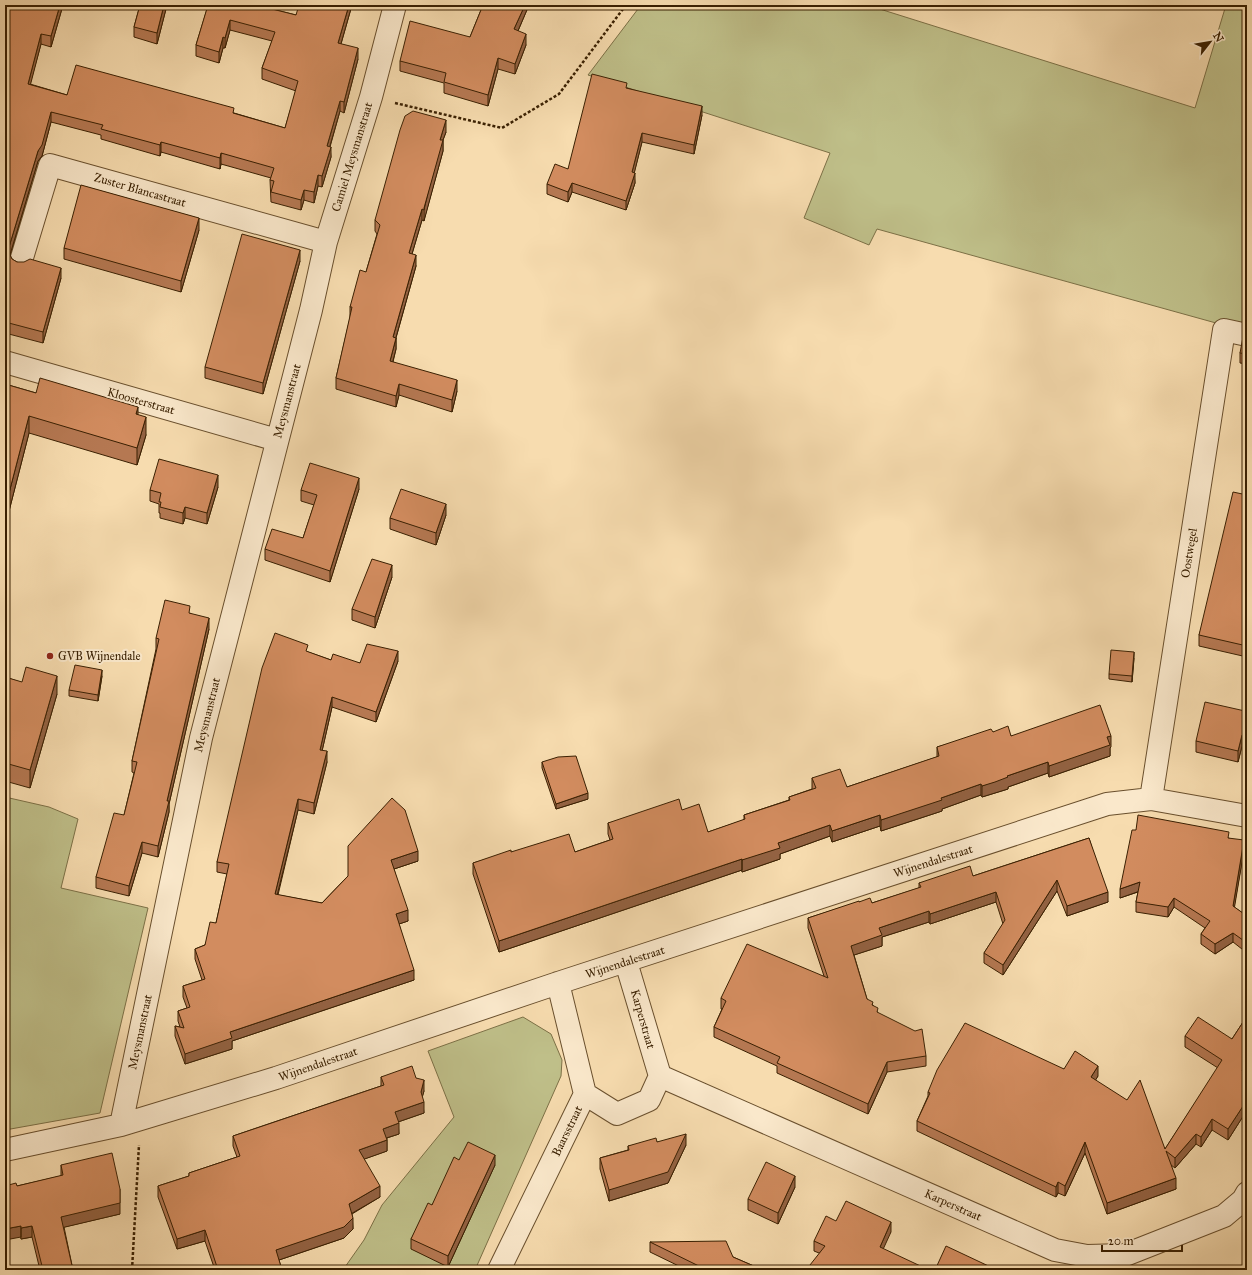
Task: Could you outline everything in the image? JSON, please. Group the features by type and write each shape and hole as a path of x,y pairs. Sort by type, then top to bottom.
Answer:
{"street":[{"name":"Camiel Meysmanstraat","path":"311,310 326,242 371,97 395,5"},
{"name":"Zuster Blancastraat","path":"21,261 50,165 326,242"},
{"name":"Meysmanstraat","path":"131,1122 201,738 311,310"},
{"name":"Oostwegel","path":"1151,799 1224,330 1247,335"},
{"name":"Kloosterstraat","path":"5,362 277,440"},
{"name":"Wijnendalestraat","path":"5,1150 131,1122 276,1078 1107,804 1151,799 1247,816"},
{"name":"Karperstraat","path":"626,962 660,1076 1055,1250 1087,1256 1125,1255 1224,1216 1243,1200 1247,1193"},
{"name":"Baarsstraat","path":"499,1270 585,1094 558,984"},
{"path":"585,1094 617,1114 649,1100 660,1076"}],"path":[{"path":"371,97 502,128 559,94 626,5"},
{"path":"131,1122 132,1270"}],"green space":[{"path":"641,5 867,5 1195,108 1226,5 1247,5 1247,329 1216,323 877,229 869,245 804,218 830,153 588,75"},
{"path":"5,797 49,807 78,819 61,888 148,908 100,1113 5,1130"},
{"path":"523,1017 551,1034 562,1060 561,1076 475,1270 351,1270 345,1267 364,1240 382,1205 454,1117 428,1051"}],"building":[{"path":"5,5 60,5 51,36 41,34 28,84 67,95 76,65 234,108 233,113 285,128 298,81 262,68 275,32 230,20 219,52 196,45 208,5 256,5 296,15 299,5 349,5 338,43 358,48 344,102 340,101 327,146 331,147 322,176 318,175 314,192 304,190 301,200 271,192 274,181 270,180 274,168 221,153 220,158 161,142 160,145 101,129 103,125 51,112 42,145 38,151 9,247 9,253 12,259 17,262 24,262 30,259 61,268 43,332 5,322"},
{"path":"140,5 164,5 157,33 134,27"},
{"path":"483,5 525,5 514,29 526,34 515,64 498,58 488,95 444,82 446,73 400,61 410,21 470,37"},
{"path":"592,74 627,83 626,88 702,106 694,145 642,133 632,172 635,173 626,201 572,183 568,192 547,184 555,164 568,169"},
{"path":"413,111 446,120 440,140 443,140 424,210 422,209 409,253 416,255 393,337 396,338 390,361 457,380 452,400 399,384 396,396 336,378 352,307 350,307 360,270 366,272 380,225 375,220 400,130 405,116"},
{"path":"81,185 199,218 181,281 64,248"},
{"path":"242,234 300,250 263,383 205,367"},
{"path":"1243,337 1247,337 1247,354 1240,353"},
{"path":"40,378 138,407 136,414 146,417 137,448 29,416 8,497 5,496 5,384 36,393"},
{"path":"159,459 218,475 207,513 185,507 183,513 160,507 161,502 159,502 161,493 150,490"},
{"path":"310,463 359,478 330,571 265,549 272,529 303,538 317,495 301,490"},
{"path":"401,489 446,504 436,533 390,518"},
{"path":"1233,492 1247,495 1247,646 1199,635"},
{"path":"372,559 392,565 375,617 352,609"},
{"path":"165,600 190,606 189,613 209,618 158,846 142,842 129,886 96,877 114,813 124,815 137,762 132,761 159,639 156,638"},
{"path":"275,633 308,645 306,651 331,660 333,654 360,663 367,644 398,651 376,712 332,697 320,750 327,751 314,803 298,799 275,894 322,903 348,876 348,846 392,798 405,810 418,851 391,860 408,910 396,914 414,970 230,1032 232,1038 185,1054 175,1026 184,1028 178,1011 190,1007 183,986 205,979 195,949 205,945 210,922 216,923 229,864 217,862 262,668"},
{"path":"1111,650 1134,652 1132,676 1109,674"},
{"path":"75,665 102,670 98,695 69,690"},
{"path":"26,667 57,676 30,770 5,763 5,677 22,682"},
{"path":"1205,702 1245,711 1247,704 1247,737 1242,735 1238,751 1196,741"},
{"path":"1100,705 1111,736 1107,737 1110,745 1049,766 1048,762 1007,776 1008,777 995,782 982,786 981,784 941,798 942,800 881,820 880,815 832,831 830,825 778,843 780,848 742,859 499,941 473,863 511,850 511,852 569,834 575,852 613,839 608,823 679,799 682,810 699,804 708,832 745,819 744,815 790,800 789,797 816,788 812,778 840,769 847,787 939,756 937,747 991,729 993,732 1008,726 1011,736"},
{"path":"576,756 588,793 556,804 542,762 558,757"},
{"path":"1138,815 1229,832 1228,838 1244,840 1233,906 1247,916 1247,943 1233,933 1215,944 1201,934 1210,921 1174,898 1168,907 1136,902 1140,882 1120,889 1132,830 1136,830"},
{"path":"1089,838 1108,892 1067,906 1057,880 1003,965 984,953 1005,920 996,892 930,914 929,911 879,928 882,935 851,946 867,999 873,1002 872,1005 878,1008 877,1012 915,1031 922,1029 926,1056 887,1062 868,1104 777,1063 780,1057 714,1027 726,1001 721,998 747,944 828,978 808,918 870,898 872,903 921,887 919,883 970,866 973,876"},
{"path":"1247,1016 1247,1064 1242,1071 1247,1074 1247,1100 1228,1129 1212,1119 1201,1137 1196,1134 1175,1158 1166,1151 1176,1178 1107,1203 1085,1142 1065,1186 1058,1182 1056,1187 917,1121 930,1093 928,1092 937,1070 965,1023 1064,1069 1075,1051 1098,1066 1091,1077 1127,1100 1140,1080 1165,1149 1222,1060 1185,1036 1198,1017 1232,1039"},
{"path":"412,1066 416,1078 424,1080 421,1092 424,1102 395,1112 399,1123 383,1129 387,1140 359,1150 380,1186 349,1204 353,1218 344,1227 276,1250 282,1270 218,1270 205,1230 177,1239 158,1186 189,1176 189,1173 240,1156 233,1136 384,1085 381,1077"},
{"path":"686,1134 668,1172 609,1190 600,1158 629,1150 628,1146 656,1138 657,1142"},
{"path":"468,1142 495,1155 448,1256 411,1239 428,1203 432,1205 454,1157 459,1160"},
{"path":"112,1153 120,1189 120,1203 61,1217 73,1270 43,1270 32,1226 21,1228 21,1226 5,1229 5,1186 16,1183 17,1186 63,1175 61,1165"},
{"path":"766,1162 795,1176 778,1213 748,1199"},
{"path":"846,1201 891,1222 880,1247 929,1270 806,1270 825,1246 814,1241 826,1216 836,1221"},
{"path":"726,1241 733,1257 763,1270 707,1270 650,1242"},
{"path":"946,1246 997,1270 935,1270"}],"place":[{"name":"GVB Wijnendale","path":"50,656"}]}
